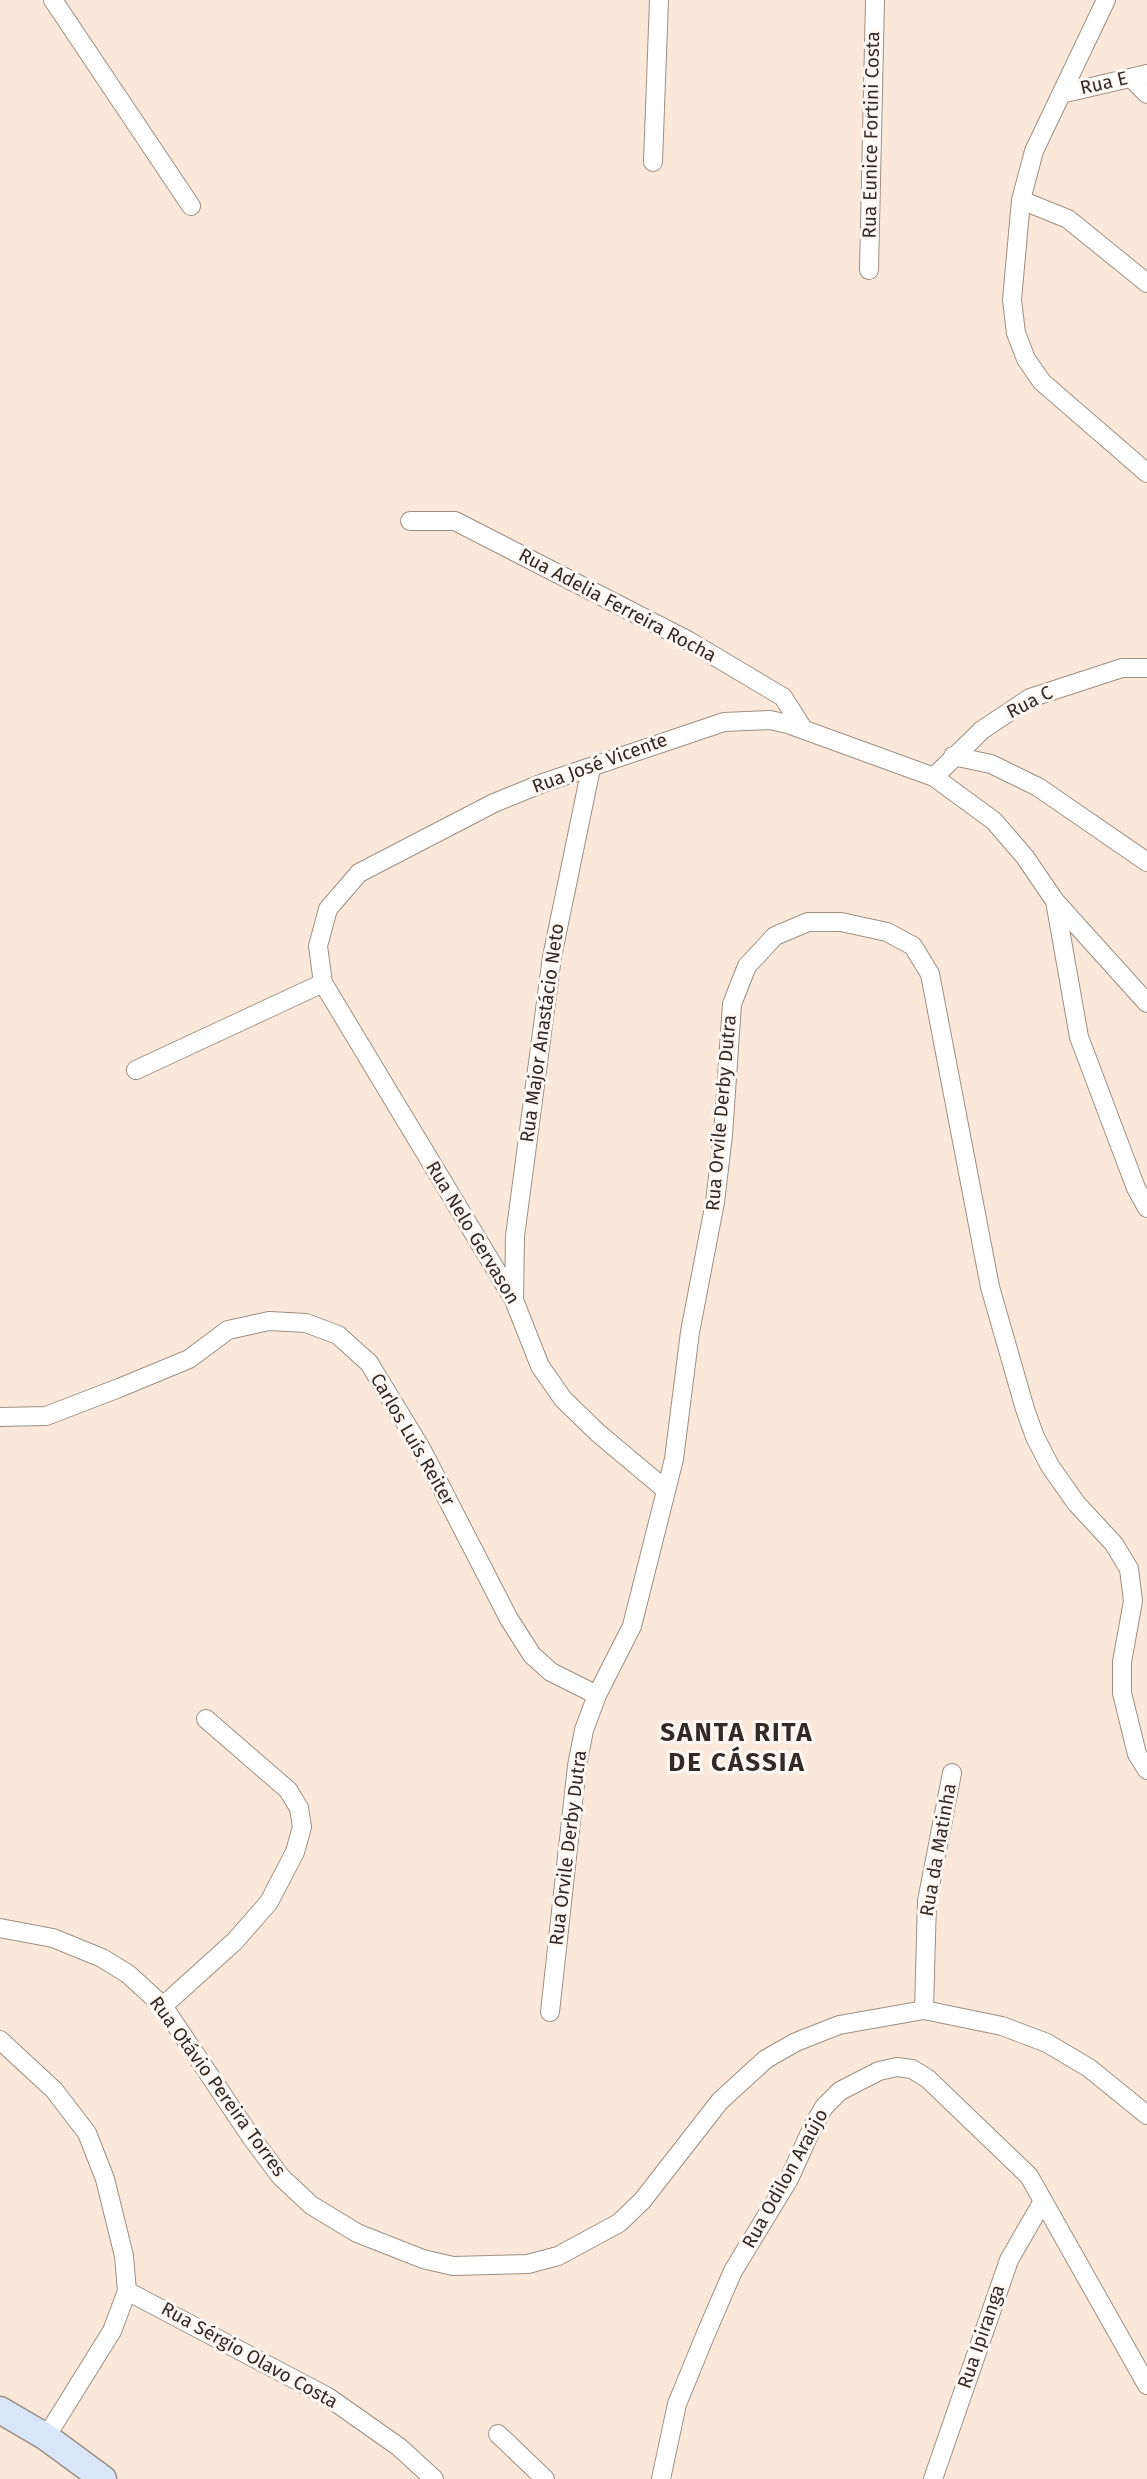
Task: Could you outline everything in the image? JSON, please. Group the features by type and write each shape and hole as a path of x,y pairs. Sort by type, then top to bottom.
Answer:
{"main road":[{"path":"4,2415 46,2437 103,2479"}],"street":[{"path":"53,0 191,206"},
{"path":"653,162 659,0"},
{"name":"Rua Eunice Fortini Costa","path":"869,270 875,0"},
{"path":"1105,0 1034,151 1021,200 1012,300 1016,333 1026,359 1042,382 1147,473"},
{"path":"1139,76 1147,94"},
{"name":"Rua E","path":"1061,94 1139,76"},
{"path":"1021,200 1068,219 1147,283"},
{"name":"Rua Adelia Ferreira Rocha","path":"410,521 455,521 689,641 783,697 804,730"},
{"name":"Rua C","path":"933,778 982,730 1030,698 1122,668 1147,668"},
{"name":"Rua José Vicente","path":"318,946 328,909 359,873 494,803 723,722 770,720 933,778 994,821 1025,857 1055,901"},
{"path":"953,756 991,764 1038,787 1147,862"},
{"name":"Rua Major Anastácio Neto","path":"514,1300 515,1236 552,957 591,768"},
{"path":"1055,901 1147,1003"},
{"path":"1055,901 1079,1037 1136,1188 1147,1208"},
{"name":"Rua Orvile Derby Dutra","path":"550,2012 577,1766 597,1695 632,1626 681,1424 690,1332 715,1202 723,1135 732,1004 747,966 775,936 808,922 841,922 887,932 913,946 930,974 990,1287 1035,1437 1076,1503 1114,1544 1129,1569 1133,1601 1122,1662 1122,1693 1137,1754 1147,1770"},
{"name":"Rua Nelo Gervason","path":"318,946 323,983 514,1300 540,1366 563,1399 598,1433 666,1490"},
{"path":"136,1070 323,983"},
{"name":"Carlos Luís Reiter","path":"0,1418 46,1416 189,1359 228,1330 269,1321 306,1323 338,1335 369,1363 422,1450 509,1619 532,1655 551,1672 597,1695"},
{"path":"163,2006 235,1941 269,1902 295,1852 302,1827 299,1808 288,1790 206,1719"},
{"name":"Rua da Matinha","path":"924,2010 927,1901 952,1773"},
{"name":"Rua Otávio Pereira Torres","path":"0,1928 53,1938 102,1958 128,1974 163,2006 251,2137 281,2177 312,2205 357,2233 423,2259 453,2266 528,2264 558,2256 619,2223 642,2202 720,2101 766,2059 796,2042 839,2025 924,2010 1002,2026 1047,2043 1089,2068 1147,2115"},
{"path":"0,2040 54,2090 87,2133 106,2179 124,2256 127,2291 112,2331 46,2437"},
{"name":"Rua Odilon Araújo","path":"661,2479 677,2404 733,2271 789,2179 813,2126 824,2107 840,2091 879,2071 897,2067 912,2069 928,2079 1029,2176 1147,2385"},
{"name":"Rua Ipiranga","path":"933,2479 1009,2260 1043,2201"},
{"name":"Rua Sérgio Olavo Costa","path":"127,2291 328,2397 399,2447 434,2479"},
{"path":"498,2434 545,2479"}],"district":[{"name":"SANTA RITA DE CÁSSIA","path":"737,1749"}]}
